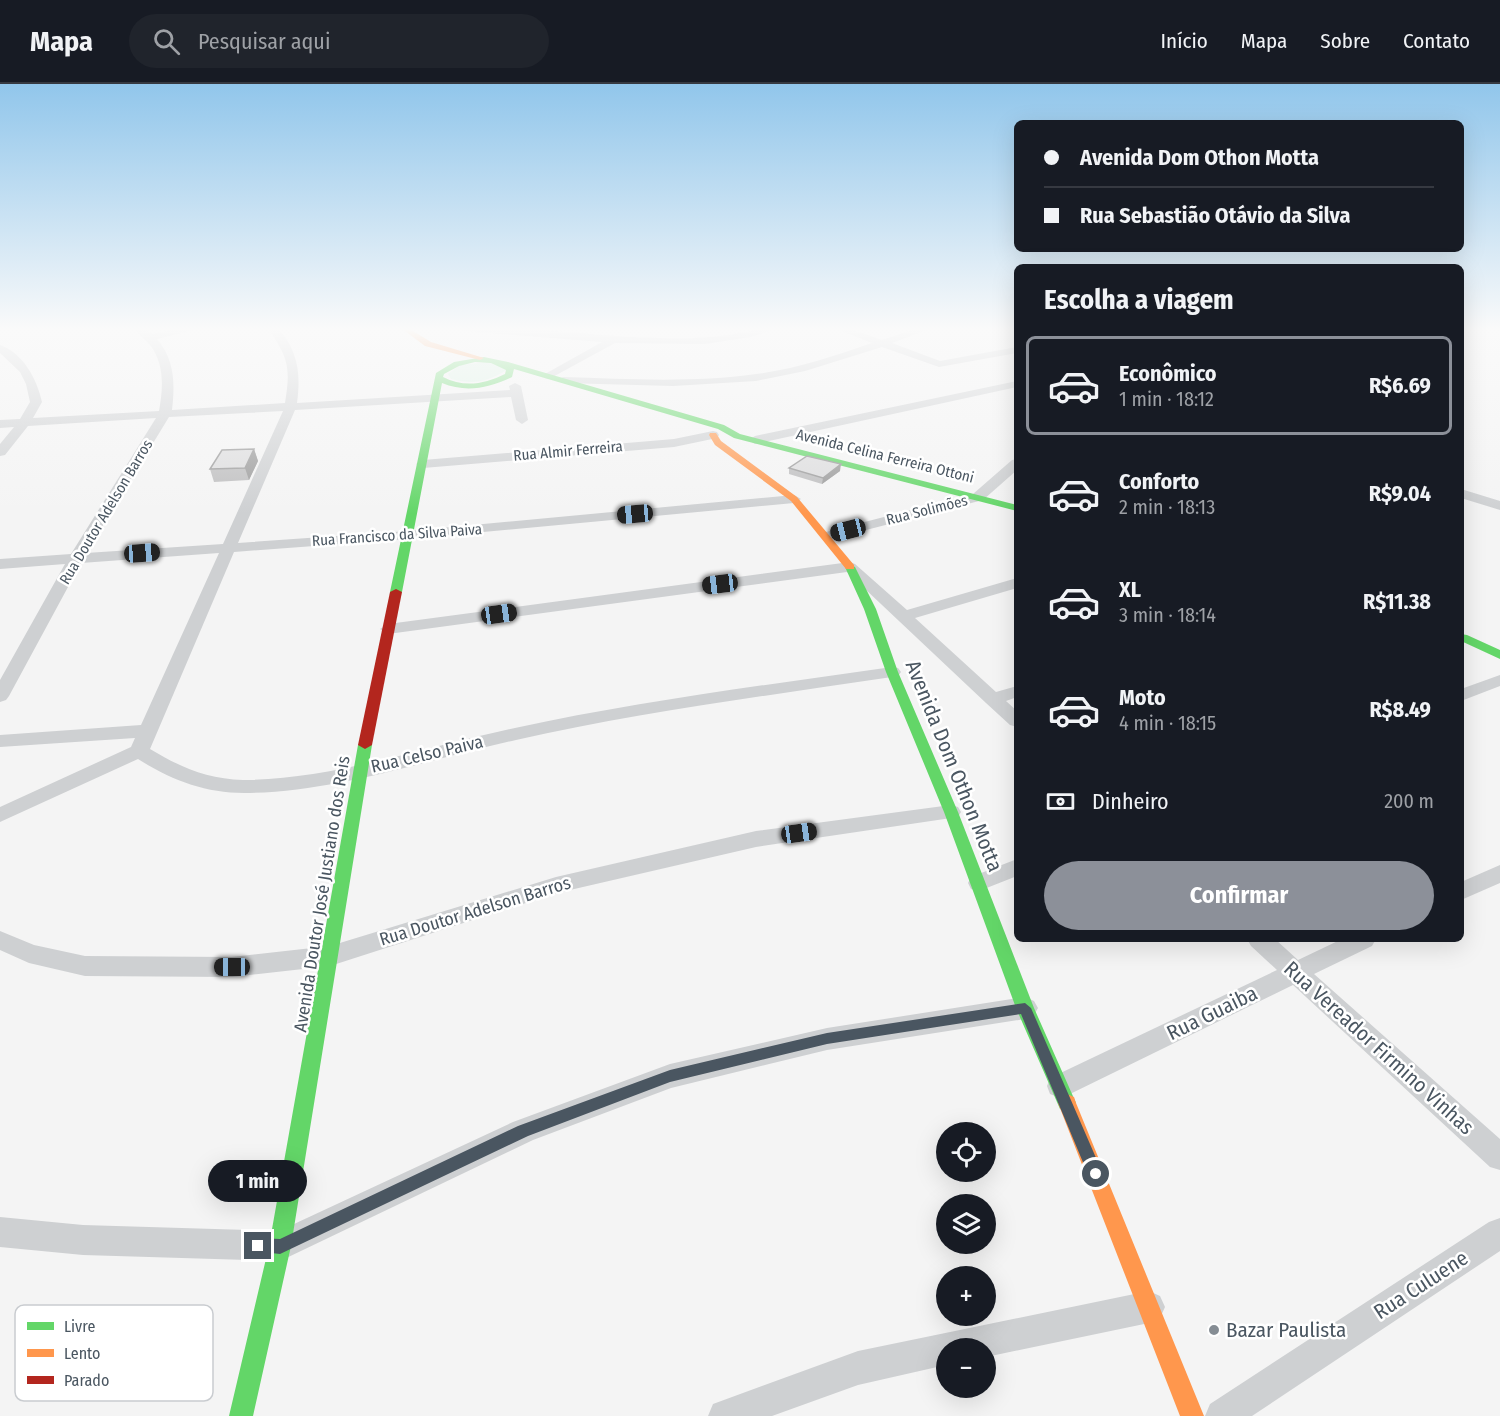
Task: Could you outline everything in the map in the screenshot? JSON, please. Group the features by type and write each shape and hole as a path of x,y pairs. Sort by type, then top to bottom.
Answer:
{"main road":[{"name":"Avenida Doutor José Justiano dos Reis","path":"241,1416 280,1246 360,770 437,390"},
{"path":"546,390 565,392 717,431"},
{"name":"Avenida Celina Ferreira Ottoni","path":"593,390 717,431 1014,507"},
{"name":"Avenida Dom Othon Motta","path":"717,431 718,443 794,499 850,567 870,609 892,672 979,883 1025,1008 1060,1086 1192,1416"},
{"path":"1464,637 1500,645"},
{"path":"1464,638 1500,655"}],"street":[{"path":"0,452 24,423 36,402 34,390"},
{"name":"Rua Doutor Adelson Barros","path":"0,696 76,558 165,414 169,390"},
{"path":"0,815 139,751 231,547 290,408 293,390"},
{"path":"0,424 435,399 507,390"},
{"path":"522,420 524,390"},
{"path":"755,440 988,390"},
{"name":"Rua Almir Ferreira","path":"423,464 674,442 717,431"},
{"name":"Rua Solimões","path":"826,536 978,497 1014,466"},
{"path":"1464,494 1500,506"},
{"name":"Rua Francisco da Silva Paiva","path":"0,564 408,535 794,499"},
{"path":"387,629 850,567 1014,718"},
{"path":"902,617 1014,584"},
{"name":"Rua Celso Paiva","path":"139,751 171,772 202,782 230,786 279,785 360,770 553,726 693,700 892,672"},
{"path":"1464,694 1500,680"},
{"path":"992,699 1014,692"},
{"path":"0,741 148,731"},
{"name":"Rua Doutor Adelson Barros","path":"0,940 29,953 85,966 232,967 330,956 567,882 756,839 951,812"},
{"path":"979,883 1014,868"},
{"path":"1464,891 1500,873"},
{"name":"Rua Vereador Firmino Vinhas","path":"1261,942 1500,1157"},
{"name":"Rua Guaiba","path":"1060,1086 1358,942"},
{"path":"0,1232 83,1240 280,1246 523,1131 670,1076 827,1039 1025,1008"},
{"name":"Rua Culuene","path":"1222,1416 1500,1233"},
{"path":"996,1339 1149,1307"},
{"path":"725,1416 858,1368 936,1352"}],"building":[{"path":"254,449 245,468 210,469 222,450"},
{"path":"807,456 841,464 823,478 789,468"}],"traffic: fast":[{"path":"396,592 437,390"},
{"path":"595,390 721,427 737,436 1014,507"},
{"path":"850,567 870,609 892,672 951,812 1025,1008 1067,1103"},
{"path":"1464,637 1500,655"},
{"path":"241,1416 280,1246 365,745"}],"traffic: slow":[{"path":"713,435 718,443 794,499 850,567"},
{"path":"1067,1103 1192,1416"}],"traffic: jam":[{"path":"365,745 396,592"}],"place":[{"name":"Bazar Paulista","path":"1214,1330"}],"route":[{"path":"258,1246 280,1246 523,1131 670,1076 827,1039 1025,1008 1096,1174"}]}
